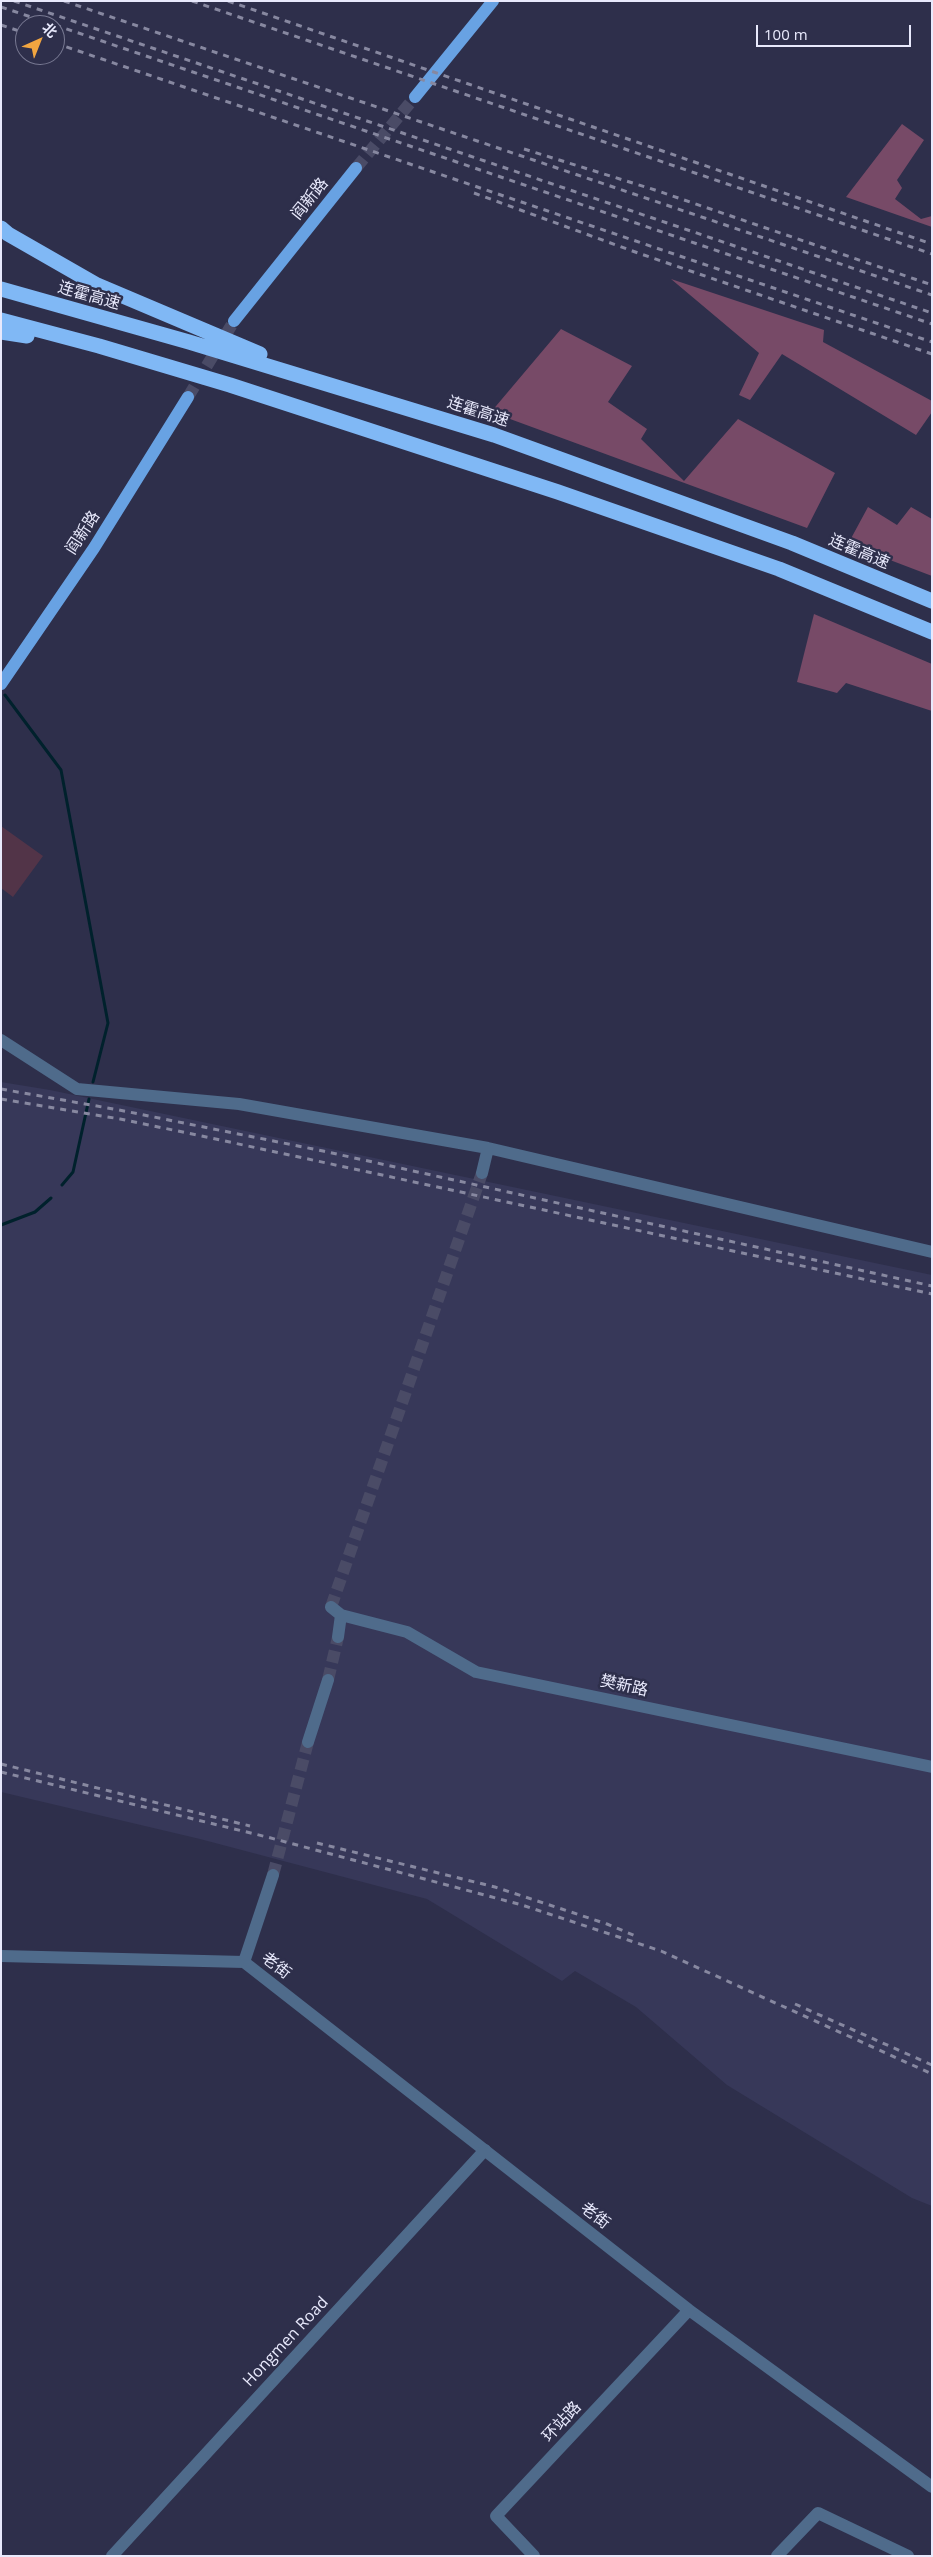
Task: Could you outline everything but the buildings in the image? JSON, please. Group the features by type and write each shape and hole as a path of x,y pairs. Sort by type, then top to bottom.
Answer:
{"highway":[{"path":"1,228 8,234 97,285 330,385"},
{"name":"连霍高速","path":"1,290 189,342 494,435 792,543 932,601"},
{"path":"1,320 99,346 346,422 558,492 779,569 932,632"},
{"path":"1,332 99,346"}],"main road":[{"path":"415,97 493,1"},
{"name":"阎新路","path":"234,321 356,168"},
{"name":"阎新路","path":"1,684 94,548 188,397"}],"street":[{"path":"1,1040 77,1089 239,1104 488,1148 932,1252"},
{"path":"482,1173 488,1148"},
{"name":"樊新路","path":"338,1637 336,1611 406,1632 476,1672 932,1767"},
{"path":"308,1742 328,1680"},
{"path":"1,1956 244,1962 273,1875"},
{"name":"老街","path":"244,1962 689,2310 932,2487"},
{"name":"Hongmen Road","path":"112,2556 485,2150"},
{"name":"环站路","path":"534,2556 496,2516 689,2310"},
{"path":"777,2556 818,2513 908,2556"}],"shaded area":[{"path":"902,124 924,140 897,180 902,188 895,199 921,219 932,216 932,227 846,197"},
{"path":"671,279 824,330 823,342 932,401 932,412 916,435 782,354 750,400 739,395 759,353"},
{"path":"561,329 632,366 608,402 647,429 641,439 684,481 738,419 835,473 807,528 491,412"},
{"path":"868,507 897,525 911,507 932,519 932,576 848,544"},
{"path":"814,614 932,664 932,711 846,683 837,693 797,682"},
{"path":"1,826 43,856 13,897 1,888"},
{"path":"1,1082 50,1090 932,1275 932,2206 912,2198 727,2085 636,2007 575,1971 562,1981 427,1899 200,1839 1,1792"}],"waterway":[{"path":"5,695 61,770 108,1023 93,1082"},
{"path":"62,1185 73,1172 89,1099"},
{"path":"1,1225 35,1212 51,1198"}],"tunnel":[{"path":"356,168 415,97"},
{"path":"188,397 234,321"},
{"path":"331,1607 482,1173"},
{"path":"328,1680 338,1637"},
{"path":"273,1875 308,1742"}],"railway":[{"path":"14,1 932,313"},
{"path":"64,1 932,295"},
{"path":"192,1 932,254"},
{"path":"228,1 932,244"},
{"path":"1,7 25,15"},
{"path":"1,25 15,30"},
{"path":"65,28 932,324"},
{"path":"65,46 932,342"},
{"path":"524,149 655,190 932,285"},
{"path":"474,193 638,253 932,354"},
{"path":"1,1089 119,1110 323,1151 932,1286"},
{"path":"1,1099 120,1119 197,1135 932,1294"},
{"path":"1,1764 250,1826"},
{"path":"1,1772 267,1837 522,1905 661,1951 932,2074"},
{"path":"317,1843 495,1887 607,1924 638,1937"},
{"path":"795,2004 932,2065"}]}
